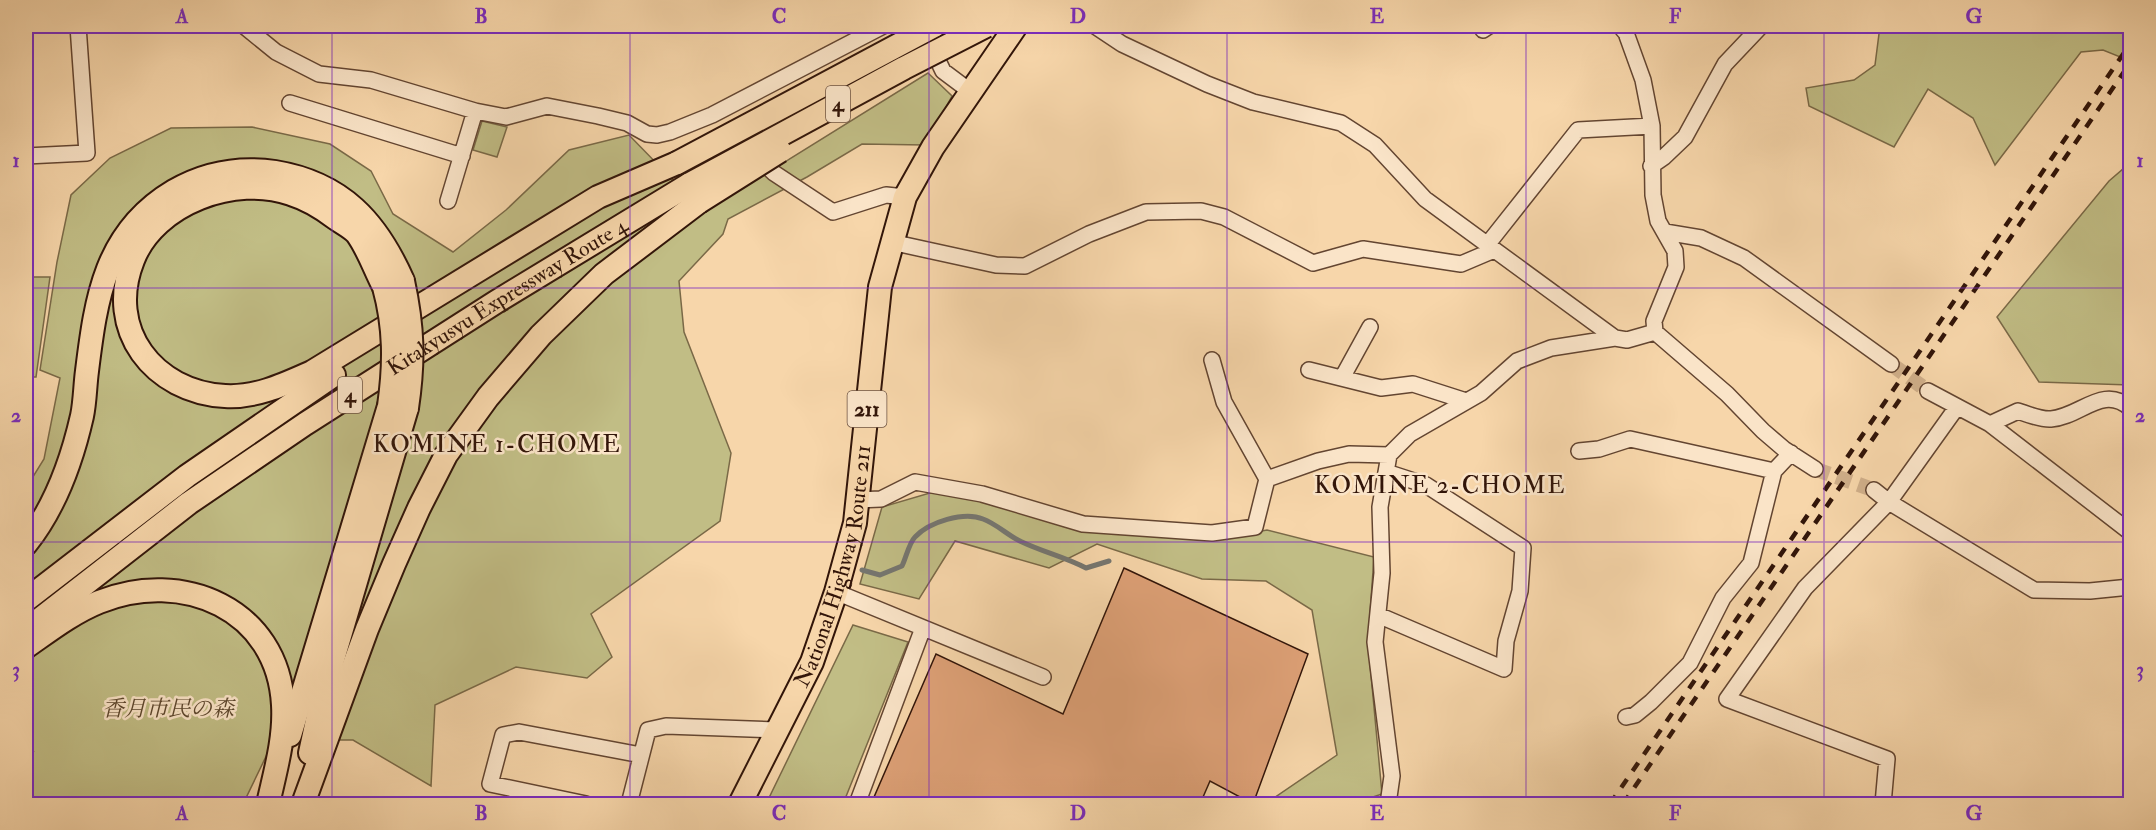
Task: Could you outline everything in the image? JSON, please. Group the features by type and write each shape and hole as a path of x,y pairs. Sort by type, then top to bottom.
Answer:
{"highway":[{"name":"Kitakyusyu Expressway Route 4","path":"26,600 187,476 293,402 435,309 677,163 934,26"},
{"name":"Kitakyusyu Expressway Route 4","path":"26,630 189,503 304,424 496,302 694,193 903,68 986,26"},
{"name":"National Highway Route 211","path":"740,804 812,662 836,592 855,522 880,286 905,197 933,147 1016,26"},
{"path":"393,284 356,233 322,208 290,193 256,188 225,190 192,200 170,213 150,233 133,258 125,288 127,316 134,339 149,363 172,382 200,393 228,396 253,394 282,386 312,372 598,197 677,163"},
{"path":"26,544 52,502 69,461 82,416 93,324 107,272 115,252 135,222 160,200 190,182 224,172 258,170 292,175 324,187 354,207 376,231 391,255 393,284 391,313 398,407 322,697 301,804"},
{"path":"301,804 394,564 446,455 488,397 542,335 604,274 694,193"},
{"path":"268,804 398,407"},
{"path":"26,648 62,622 99,602 131,593 164,589 195,594 222,605 247,623 268,648 279,681 283,704 283,728 268,804"}],"street":[{"path":"26,156 87,153 78,26"},
{"path":"244,26 276,52 320,74 371,80 475,111 506,117 547,106 627,123 647,134 657,135 712,115 883,26"},
{"path":"920,26 943,71 971,92"},
{"path":"1095,26 1122,44 1216,88 1253,102 1341,123 1376,145 1425,199 1615,338"},
{"path":"1620,26 1626,33 1643,80 1652,126 1653,195 1658,221 1675,251 1676,267 1654,321 1655,332 1727,394 1763,431 1815,469"},
{"path":"1651,166 1665,157 1686,137 1725,64 1761,26"},
{"path":"290,103 462,156"},
{"path":"448,201 475,111"},
{"path":"712,115 774,173 833,212 886,195 905,197"},
{"path":"891,242 996,266 1025,266 1089,234 1146,212 1202,212 1224,217 1313,262 1363,249 1461,264 1490,247 1578,130 1652,126"},
{"path":"1665,232 1701,238 1744,258 1891,364"},
{"path":"1342,378 1370,327"},
{"path":"1388,804 1392,776 1375,642 1382,573 1380,507 1389,455 1410,434 1481,393 1517,361 1551,348 1615,338 1627,340 1655,332"},
{"path":"857,500 881,499 915,483 982,495 1083,524 1212,533 1255,527 1267,479 1224,402 1212,360"},
{"path":"1309,370 1382,388 1413,384 1466,401"},
{"path":"1928,391 1990,424 2130,532"},
{"path":"1990,424 2018,411 2050,420 2107,398 2121,400 2130,408"},
{"path":"1883,804 1887,759 1727,699 1804,588 1889,502 1957,406"},
{"path":"1579,451 1599,449 1630,439 1774,471"},
{"path":"1626,717 1635,715 1651,702 1690,663 1723,598 1751,563 1774,471 1791,453"},
{"path":"1267,479 1318,460 1349,454 1389,455"},
{"path":"1378,615 1504,669 1506,641 1520,591 1523,548 1426,485 1386,472"},
{"path":"1874,490 1889,502 2034,590 2090,591 2130,587"},
{"path":"836,592 1043,677"},
{"path":"857,804 923,628"},
{"path":"629,804 648,730 666,726 777,730"},
{"path":"586,804 490,784 502,735 519,732 641,755"}],"path":[{"path":"26,764 34,748"}],"green space":[{"path":"1880,26 2130,26 2130,61 2103,50 2081,52 1995,165 1973,118 1928,89 1894,147 1809,106 1806,88 1854,80 1875,65"},
{"name":"香月市民の森","path":"928,73 952,96 925,145 862,144 807,177 728,219 723,234 679,281 684,332 731,453 720,521 591,614 612,657 587,678 516,667 435,705 431,786 353,740 274,740 243,804 26,804 26,488 44,459 60,378 40,370 57,262 71,195 110,158 171,128 252,127 330,144 371,171 393,214 453,252 506,210 569,150 629,135 704,212"},
{"path":"482,121 507,127 497,157 473,150"},
{"path":"2130,163 2130,385 2039,382 1997,317 2109,181"},
{"path":"26,277 50,277 36,377 26,377"},
{"path":"940,490 1083,529 1214,540 1267,530 1374,557 1368,642 1382,794 1352,804 1265,804 1337,755 1312,610 1266,581 1202,579 1097,544 1049,568 955,541 919,599 860,584 882,507"},
{"path":"853,625 908,642 843,804 766,804"}],"building":[{"path":"1124,568 1308,654 1253,804 1210,781 1200,804 871,804 936,654 1063,714"}],"waterway":[{"path":"862,570 880,575 902,566 911,543 921,532 947,519 966,516 988,521 1022,542 1086,568 1109,561"}],"tunnel":[{"path":"1891,364 1928,391"},
{"path":"1815,469 1874,490"}],"railway":[{"path":"1610,804 2130,44"},
{"path":"1623,804 2130,63"}],"district":[{"name":"KOMINE 1-CHOME","path":"497,444"},
{"name":"KOMINE 2-CHOME","path":"1440,485"}]}
